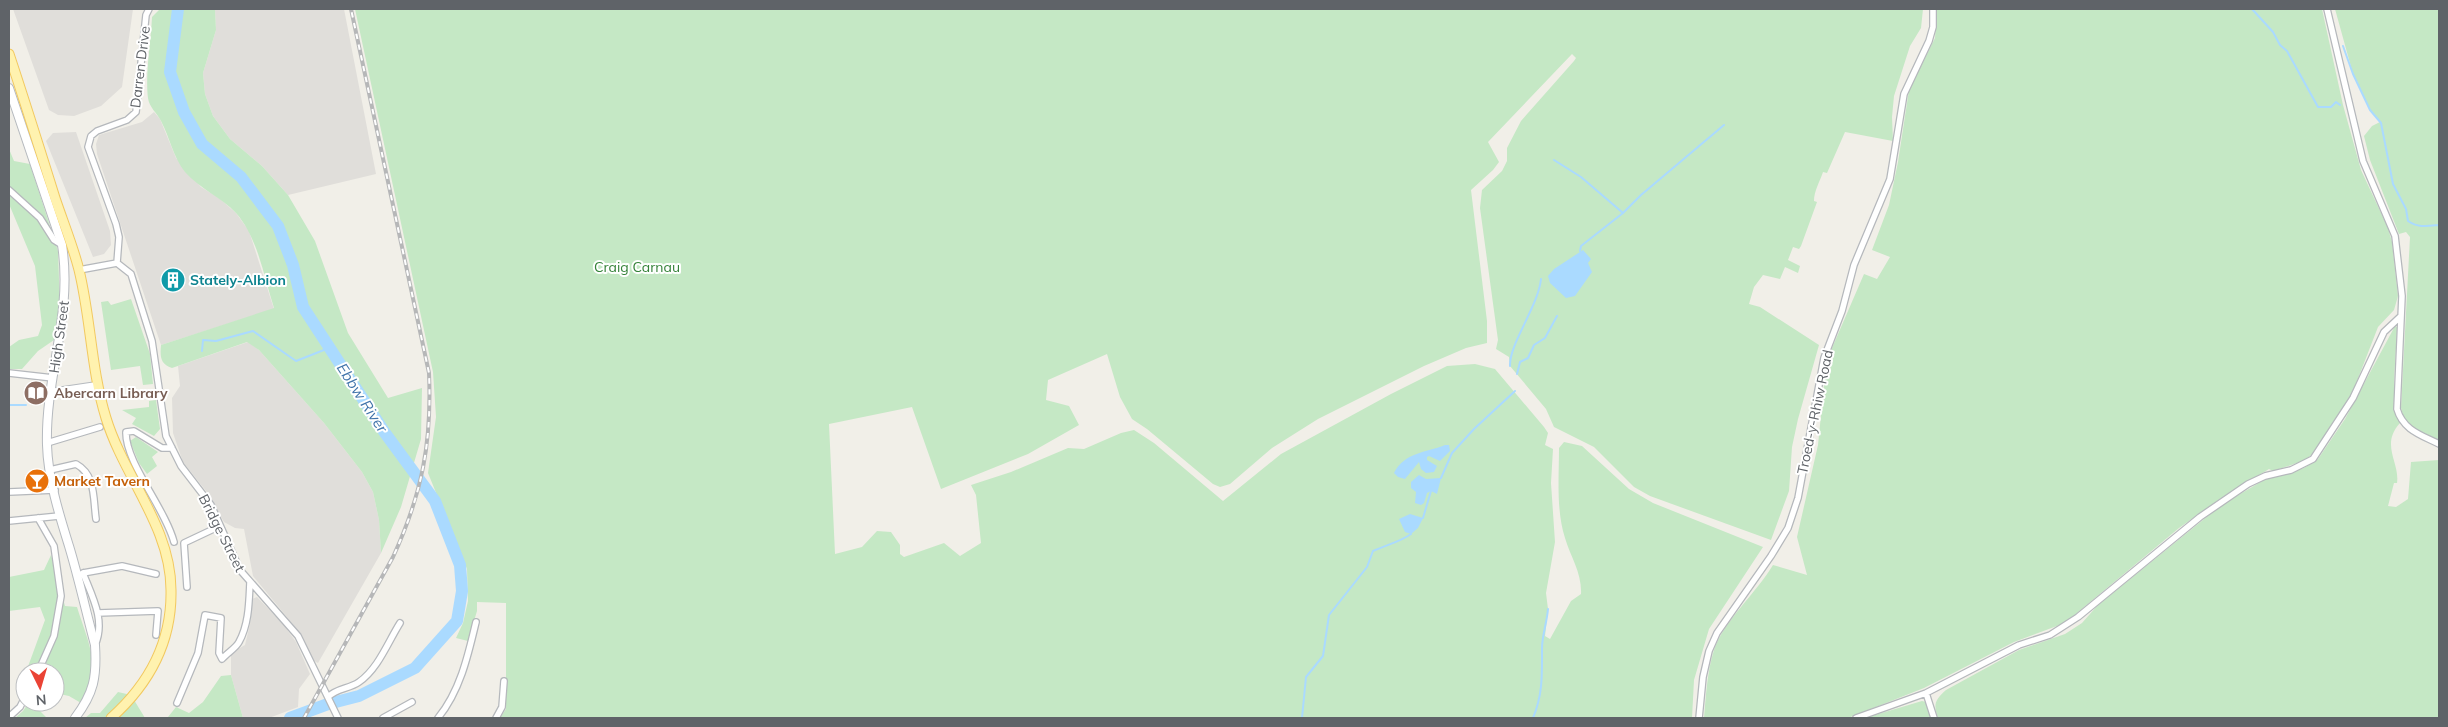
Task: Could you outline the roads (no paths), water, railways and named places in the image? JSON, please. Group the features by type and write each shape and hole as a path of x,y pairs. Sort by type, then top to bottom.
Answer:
{"main road":[{"path":"9,54 79,270 97,386 105,414 121,456 165,545 171,590 167,630 153,670 131,699 111,718"},
{"name":"High Street","path":"9,88 62,244 66,296 50,393 47,443 59,516 80,575 95,645"},
{"path":"50,393 97,386"},
{"path":"75,718 86,704 95,682 95,645"}],"street":[{"name":"Darren Drive","path":"116,263 118,230 88,147 90,136 97,131 127,120 136,112 146,15 149,9"},
{"name":"Troed-y-Rhiw Road","path":"1699,718 1703,677 1709,651 1717,633 1771,556 1788,528 1798,498 1824,358 1842,310 1854,265 1890,179 1904,94 1929,41 1933,27 1933,9"},
{"path":"2327,9 2363,161 2395,236 2401,277 2397,409 2399,417 2410,429 2439,444"},
{"path":"9,190 40,218 54,240 62,244"},
{"path":"79,270 116,263"},
{"name":"Bridge Street","path":"116,263 131,274 152,341 166,436 182,466 211,505 240,570 298,636 338,718"},
{"path":"1856,718 1926,693 2019,645 2050,635 2078,617 2200,517 2248,484 2266,476 2291,470 2313,459 2353,398 2384,332 2400,317"},
{"path":"9,373 53,378"},
{"path":"47,443 100,427"},
{"path":"172,448 162,448 134,430 126,432 126,440 138,470 162,510 174,542"},
{"path":"50,470 76,464 86,470 90,478 96,518"},
{"path":"9,492 55,490"},
{"path":"9,521 59,516"},
{"path":"38,518 54,546 61,596 54,636 42,662"},
{"path":"187,587 184,543 220,526"},
{"path":"80,575 122,566 156,574"},
{"name":"High Street","path":"80,575 98,613 100,635 95,645"},
{"path":"177,703 198,654 205,614 221,618 219,653 222,659 228,651 239,644 247,621 250,582"},
{"path":"98,613 158,611 156,634"},
{"path":"438,718 451,702 466,662 476,622"},
{"path":"328,698 334,691 358,683 367,675 400,623"},
{"path":"496,718 502,707 504,681"},
{"path":"1926,693 1934,718"},
{"path":"383,718 412,702"}],"water":[{"path":"1583,250 1591,259 1588,263 1592,272 1575,296 1566,298 1550,283 1548,276 1554,269"},
{"path":"1449,445 1450,451 1440,461 1429,456 1427,457 1427,460 1437,466 1434,472 1426,473 1421,469 1419,462 1405,479 1398,477 1394,473 1410,457"},
{"path":"1419,475 1426,479 1441,478 1437,494 1431,491 1427,493 1424,503 1421,505 1415,503 1416,492 1411,488 1411,482"},
{"path":"1410,514 1423,518 1418,528 1411,534 1405,532 1399,519"}],"waterway":[{"name":"Ebbw River","path":"178,9 170,72 184,112 202,144 241,177 278,226 293,265 303,307 385,433 435,501 460,565 462,591 457,621 415,668 359,696 328,704 290,718"},
{"path":"2252,9 2273,32 2280,45 2287,51 2318,107 2331,107 2336,102 2340,105"},
{"path":"2343,46 2353,74 2370,110 2381,123 2393,184 2406,209 2408,221 2419,226 2439,225"},
{"path":"1580,251 1581,246 1623,213 1641,195 1724,125"},
{"path":"1554,160 1581,177 1623,213"},
{"path":"1510,366 1514,347 1535,301 1541,279"},
{"path":"1517,374 1520,362 1528,358 1534,345 1545,338 1557,316"},
{"path":"202,351 203,340 216,341 253,331 296,361 329,348"},
{"path":"1441,478 1452,453 1474,429 1515,391"},
{"path":"9,405 26,405"},
{"path":"1423,518 1431,491"},
{"path":"1302,718 1306,677 1323,656 1329,615 1367,567 1373,551 1411,534"},
{"path":"1533,718 1540,692 1542,643 1548,609"}],"railway":[{"path":"304,718 393,557 403,534 418,490 427,445 429,422 429,373 351,9"}],"place":[{"name":"Stately-Albion","path":"173,280"},
{"name":"Abercarn Library","path":"36,393"},
{"name":"Market Tavern","path":"37,481"}],"park label":[{"name":"Craig Carnau","path":"637,267"}]}
